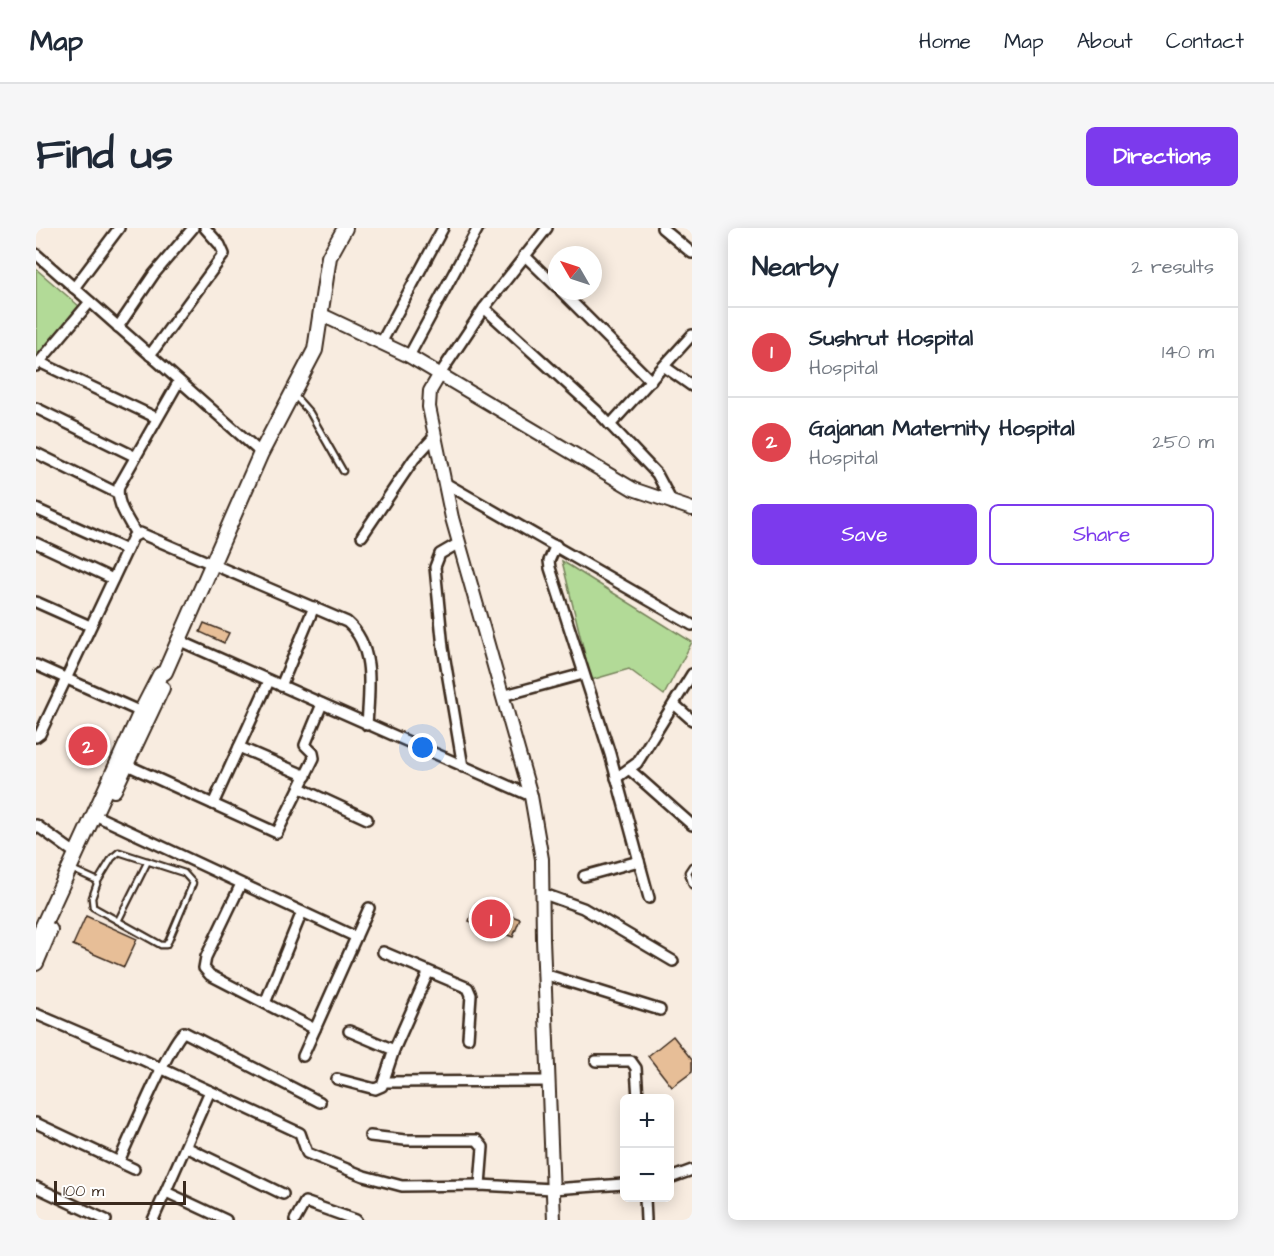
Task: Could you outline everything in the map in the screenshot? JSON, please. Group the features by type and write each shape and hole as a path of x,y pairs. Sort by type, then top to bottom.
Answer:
{"main road":[{"path":"36,963 43,925 76,871 127,765 166,679 165,672 210,565 261,453 315,351 329,256 340,230"},
{"path":"36,941 141,712 160,675 165,672"}],"street":[{"path":"74,288 119,228"},
{"path":"118,327 154,274 193,228"},
{"path":"150,355 224,254 220,245 205,228"},
{"path":"381,343 443,228"},
{"path":"409,356 478,228"},
{"path":"547,228 484,308 440,374 428,399 459,543 531,796 542,859 544,974 554,1220"},
{"path":"662,228 692,253"},
{"path":"36,254 261,453"},
{"path":"524,255 548,278"},
{"path":"570,300 651,381"},
{"path":"90,302 38,364 157,418"},
{"path":"484,308 610,425 657,474 673,504"},
{"path":"322,315 409,356 633,489 691,511"},
{"path":"610,425 692,335"},
{"path":"664,367 692,386"},
{"path":"117,493 123,474 179,381"},
{"path":"36,408 134,456"},
{"path":"362,536 414,459 435,436"},
{"path":"36,453 117,493 136,534"},
{"path":"445,483 692,625"},
{"path":"36,509 127,550"},
{"path":"136,534 146,534 210,565 347,622 357,630 363,641 369,688 367,725"},
{"path":"36,737 40,734 136,534"},
{"path":"36,543 113,579"},
{"path":"459,543 440,554 435,567 443,648 463,766"},
{"path":"556,545 549,561 550,568 616,778 649,898"},
{"path":"36,602 90,626"},
{"path":"281,686 314,607"},
{"path":"178,640 531,796"},
{"path":"36,665 141,712"},
{"path":"502,696 583,674"},
{"path":"616,778 630,770 692,674"},
{"path":"213,804 269,681"},
{"path":"127,765 277,833 314,755 305,745 322,704"},
{"path":"674,704 692,720"},
{"path":"239,747 306,776"},
{"path":"630,770 692,825"},
{"path":"300,788 367,819"},
{"path":"100,818 356,937"},
{"path":"36,825 75,853"},
{"path":"584,876 639,861"},
{"path":"241,884 206,957 204,968 210,975 315,1029"},
{"path":"544,894 583,908 673,961"},
{"path":"303,1056 369,908"},
{"path":"265,1003 302,912"},
{"path":"383,952 470,991 468,1038"},
{"path":"337,1079 379,1089 384,1082 394,1050 428,973"},
{"path":"544,974 660,1010"},
{"path":"36,1014 163,1069 300,1133 307,1153 364,1176 402,1186 480,1185 553,1189 620,1184"},
{"path":"349,1031 394,1050"},
{"path":"119,1161 181,1033 188,1032 320,1101"},
{"path":"596,1061 627,1060 634,1064 638,1094"},
{"path":"384,1082 549,1081"},
{"path":"153,1220 210,1091"},
{"path":"36,1123 134,1169"},
{"path":"370,1136 405,1140 477,1140 483,1147 480,1185"},
{"path":"186,1147 283,1194"},
{"path":"674,1177 692,1170"},
{"path":"36,1187 106,1220"},
{"path":"165,1192 226,1220"},
{"path":"295,1220 305,1202 343,1218 356,1220"},
{"path":"645,1202 646,1220"}],"lane":[{"path":"293,393 310,413 343,471"},
{"path":"119,852 184,873 193,883 169,940 166,945 161,945 93,907 92,898 98,881 112,858 119,852"},
{"path":"118,921 148,861"},
{"path":"692,866 688,872 692,885"},
{"path":"76,871 98,881"}],"green space":[{"path":"36,269 79,306 36,358"},
{"path":"562,561 692,642 664,695 629,669 591,680"}],"building":[{"path":"204,623 229,633 224,643 200,632"},
{"path":"85,732 102,743 93,758 75,748"},
{"path":"476,903 520,919 513,937 469,921"},
{"path":"86,916 137,939 124,967 73,945"},
{"path":"673,1036 692,1060 692,1072 672,1087 648,1056"}],"place":[{"name":"Gajanan Maternity Hospital","path":"88,746"},
{"name":"Sushrut Hospital","path":"491,919"}]}
